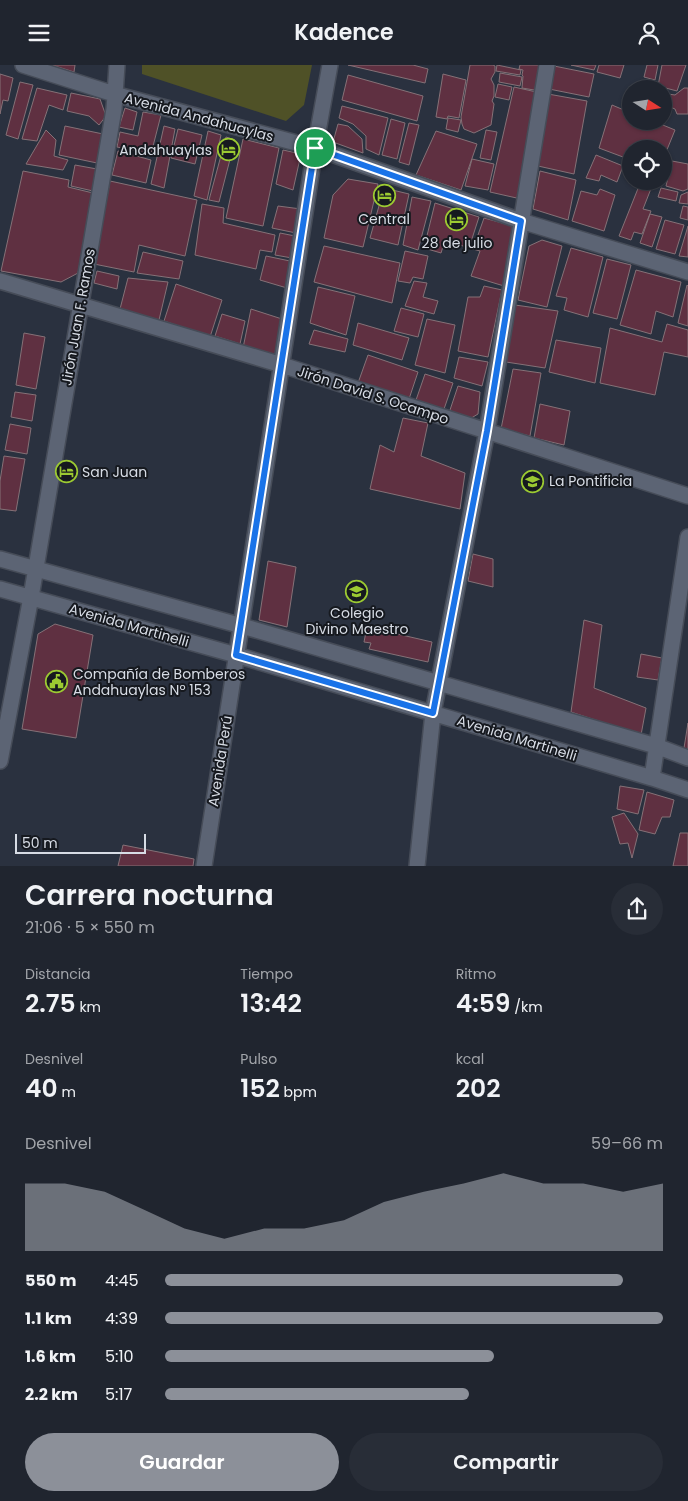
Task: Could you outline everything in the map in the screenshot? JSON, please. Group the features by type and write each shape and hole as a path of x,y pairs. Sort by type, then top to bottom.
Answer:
{"street":[{"name":"Avenida Andahuaylas","path":"23,65 114,94 315,148 521,221 688,272"},
{"name":"Jirón Juan F. Ramos","path":"0,761 114,109 117,65"},
{"name":"Avenida Perú","path":"204,866 315,148 330,65"},
{"path":"417,866 433,713 487,431 547,65"},
{"name":"Jirón David S. Ocampo","path":"0,281 282,365 688,496"},
{"path":"652,778 688,537"},
{"path":"0,559 242,626 656,746 688,758"},
{"name":"Avenida Martinelli","path":"0,589 236,655 688,790"}],"green space":[{"path":"142,65 312,65 304,105 286,121 142,74"}],"building":[{"path":"52,65 75,65 74,72"},
{"path":"348,65 413,65 428,69 425,83"},
{"path":"470,65 495,66 495,72 491,79 494,85 492,101 494,104 491,125 474,133 464,129 461,117"},
{"path":"497,65 521,70 520,75 496,71"},
{"path":"520,65 544,65 540,91 522,88 523,70 519,69"},
{"path":"571,65 596,65 594,70"},
{"path":"599,65 624,65 620,78 597,72"},
{"path":"647,65 658,65 655,80 644,77"},
{"path":"662,65 686,65 677,91 672,90 672,80 659,80"},
{"path":"554,66 594,74 589,97 549,89"},
{"path":"500,73 522,77 520,86 499,82"},
{"path":"0,74 13,78 8,101 3,100 0,114"},
{"path":"443,74 466,80 459,118 448,116 447,119 436,117"},
{"path":"348,75 423,96 417,121 342,100"},
{"path":"20,82 33,85 18,139 6,135"},
{"path":"498,84 512,87 509,100 495,97"},
{"path":"514,87 541,93 521,199 490,192"},
{"path":"37,88 67,95 63,110 49,105 37,141 22,139"},
{"path":"684,88 688,88 688,114 677,114 675,109 672,108 672,95 675,95"},
{"path":"71,93 100,99 106,116 99,125 89,116 67,111"},
{"path":"548,94 587,101 574,174 538,166"},
{"path":"612,105 622,109 622,130 675,130 671,140 622,140 622,157 599,148"},
{"path":"342,106 388,118 379,155 366,149 366,136 353,124 339,118"},
{"path":"125,108 137,112 133,130 119,127"},
{"path":"143,112 161,115 151,154 117,147 120,132 138,136"},
{"path":"448,118 461,120 458,132 446,129"},
{"path":"391,119 405,123 397,159 382,155"},
{"path":"409,123 419,125 409,165 399,162"},
{"path":"338,124 348,126 362,139 363,153 333,142"},
{"path":"65,126 103,134 97,163 59,155"},
{"path":"164,126 175,129 164,188 151,184"},
{"path":"178,129 202,135 195,164 171,158"},
{"path":"46,130 56,140 54,156 68,160 63,170 26,164"},
{"path":"486,130 497,132 491,160 480,158"},
{"path":"208,131 221,135 207,200 194,196"},
{"path":"436,131 477,144 461,190 416,175"},
{"path":"226,137 235,140 219,202 209,200"},
{"path":"243,139 279,148 263,226 226,218"},
{"path":"283,150 301,154 293,190 276,184"},
{"path":"118,151 151,160 146,183 112,175"},
{"path":"596,155 622,166 617,182 601,175 599,181 586,178"},
{"path":"472,159 494,164 488,190 465,186"},
{"path":"672,161 688,164 688,189 683,191 672,188"},
{"path":"75,165 97,169 93,191 71,186"},
{"path":"23,171 69,180 68,187 93,193 78,273 61,282 1,271"},
{"path":"540,171 576,180 568,220 533,209"},
{"path":"348,179 378,184 363,247 324,238 333,195"},
{"path":"110,181 197,200 185,256 139,245 134,272 94,264"},
{"path":"384,188 409,194 398,245 370,238"},
{"path":"600,189 615,195 604,231 572,221 581,191 597,195"},
{"path":"637,190 650,190 643,209 651,211 642,234 634,232 631,240 619,236"},
{"path":"660,190 678,192 676,201 658,197"},
{"path":"688,192 688,204 679,203 681,195"},
{"path":"412,197 431,201 418,250 403,245"},
{"path":"435,203 479,217 469,248 445,240 441,253 424,248"},
{"path":"202,204 224,208 223,223 275,235 272,252 260,250 256,269 195,255"},
{"path":"278,206 301,209 296,233 272,228"},
{"path":"683,206 688,207 688,220 680,218"},
{"path":"650,214 662,217 652,247 640,243"},
{"path":"484,218 517,227 504,286 471,276 480,251 473,249"},
{"path":"665,220 684,225 675,254 656,249"},
{"path":"688,226 688,257 679,256"},
{"path":"280,233 295,236 292,258 275,255"},
{"path":"542,240 562,246 547,307 518,300 529,246"},
{"path":"324,246 400,263 392,303 314,282"},
{"path":"571,248 603,257 588,317 564,310 567,298 556,296"},
{"path":"405,251 428,256 423,279 413,277 410,283 398,281"},
{"path":"143,252 183,261 179,279 137,273"},
{"path":"266,256 290,261 287,288 260,280"},
{"path":"607,259 631,265 617,319 593,313"},
{"path":"636,270 681,282 673,317 656,311 651,334 620,325"},
{"path":"97,271 119,276 117,289 94,283"},
{"path":"128,278 168,282 159,320 120,309"},
{"path":"414,281 427,283 423,297 438,301 434,314 405,306"},
{"path":"176,284 222,300 210,337 164,321"},
{"path":"484,286 502,290 488,357 458,351 468,297 480,297"},
{"path":"688,286 688,326 678,323"},
{"path":"318,287 355,296 346,335 310,323"},
{"path":"515,305 558,311 545,368 506,362"},
{"path":"401,308 424,314 418,337 394,331"},
{"path":"251,309 282,319 276,358 243,348"},
{"path":"222,314 245,321 240,344 215,336"},
{"path":"427,319 455,325 445,373 415,365"},
{"path":"358,323 409,338 402,360 353,345"},
{"path":"667,324 688,330 688,357 664,352 655,395 600,383 610,328 662,342"},
{"path":"314,330 348,339 345,352 309,344"},
{"path":"24,333 45,337 36,389 16,385"},
{"path":"556,340 601,348 595,383 549,372"},
{"path":"368,355 418,372 409,399 358,383"},
{"path":"459,357 488,362 482,386 454,378"},
{"path":"513,369 541,373 530,436 501,429"},
{"path":"425,374 453,383 443,412 415,403"},
{"path":"458,386 480,392 478,414 468,420 449,413"},
{"path":"15,392 36,395 32,421 11,417"},
{"path":"540,404 570,411 564,445 534,438"},
{"path":"403,418 428,423 421,456 465,473 460,509 370,489 380,445 394,452"},
{"path":"10,424 31,428 27,454 5,450"},
{"path":"4,456 25,459 16,511 0,509 0,481"},
{"path":"473,554 493,559 493,587 468,581"},
{"path":"268,561 296,567 287,627 259,620"},
{"path":"584,620 602,625 594,688 646,708 641,735 571,712"},
{"name":"Compañía de Bomberos Andahuaylas Nº 153","path":"55,624 93,635 76,738 22,729 38,634"},
{"path":"367,627 432,642 428,662 369,649 371,643 364,642"},
{"path":"641,654 662,658 658,680 637,677"},
{"path":"688,723 688,749 684,748"},
{"path":"620,786 644,790 638,814 617,809"},
{"path":"647,792 674,800 670,817 662,817 655,834 639,830"},
{"path":"624,813 638,834 632,858 628,843 620,844 612,817"},
{"path":"680,833 688,833 688,866 673,866"},
{"path":"123,845 194,859 193,866 118,866"}],"place":[{"name":"Andahuaylas","path":"228,150"},
{"name":"Central","path":"384,196"},
{"name":"28 de julio","path":"457,220"},
{"name":"San Juan","path":"66,472"},
{"name":"La Pontificia","path":"533,481"},
{"name":"Colegio Divino Maestro","path":"357,591"},
{"name":"Compañía de Bomberos Andahuaylas Nº 153","path":"57,682"}],"route":[{"path":"315,148 521,221 487,431 433,713 236,655 315,148"}]}
